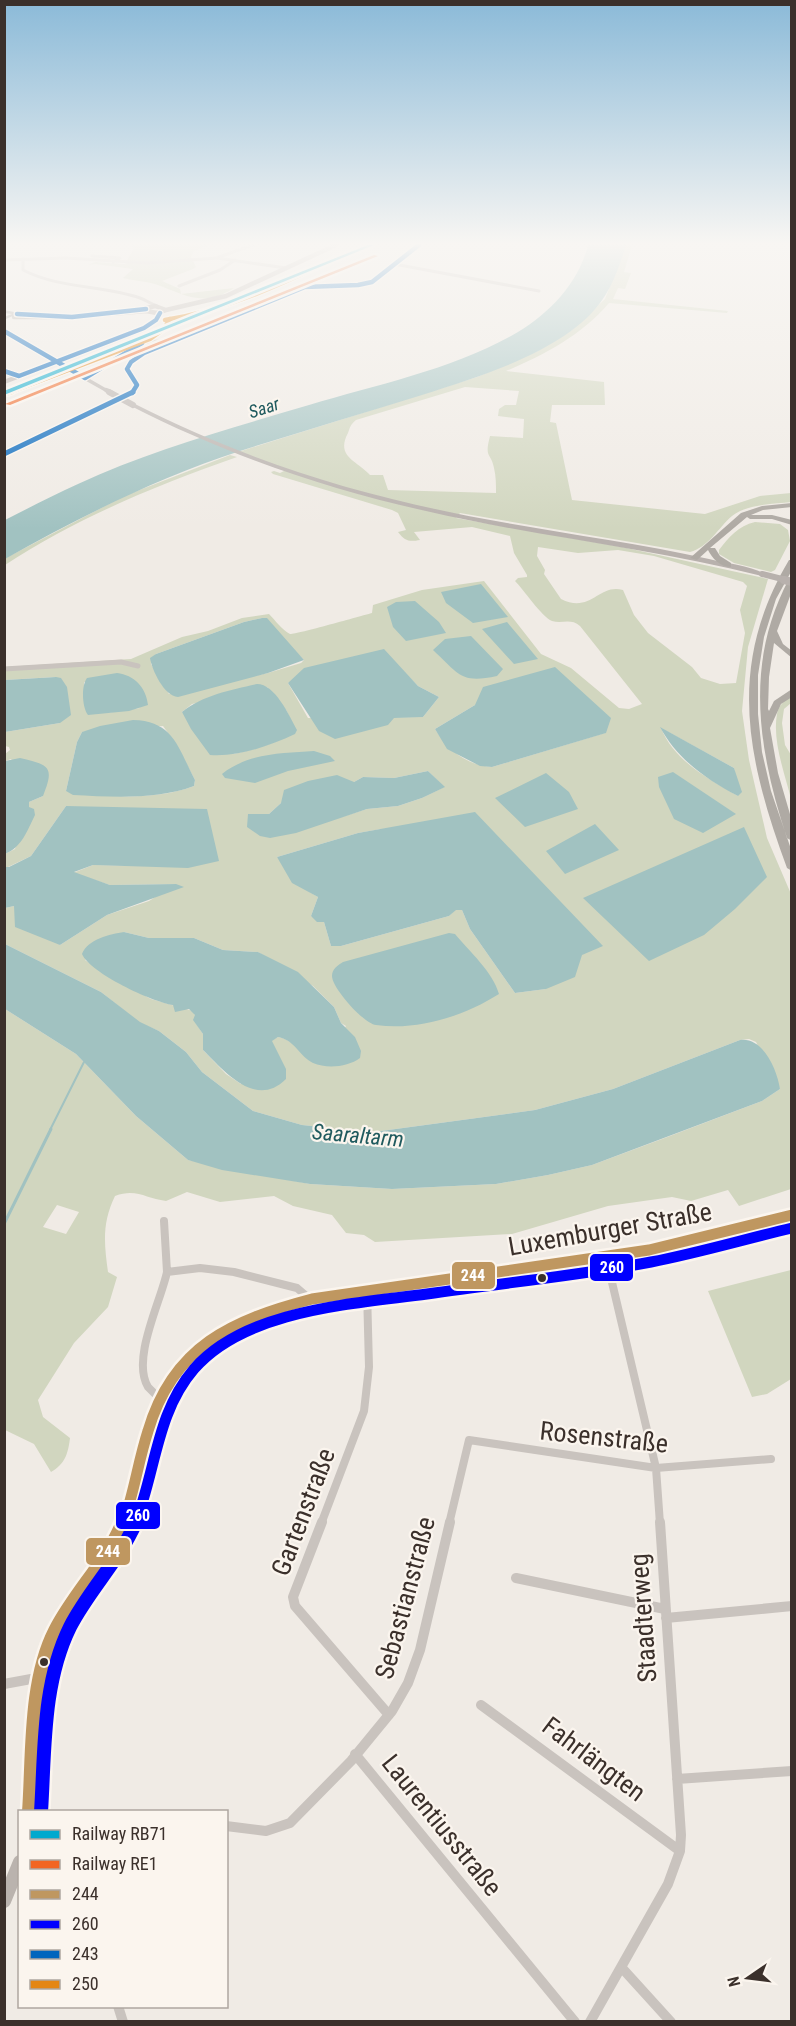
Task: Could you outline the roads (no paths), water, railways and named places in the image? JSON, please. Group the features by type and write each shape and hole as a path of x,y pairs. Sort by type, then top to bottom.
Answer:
{"highway":[{"path":"694,558 744,515 762,508 792,505"},
{"path":"704,560 732,527 746,518 768,517 792,523"},
{"path":"712,550 717,558 728,566"},
{"path":"792,562 774,592 762,625 753,674 752,694 753,723 764,789 792,868"},
{"path":"792,581 772,627 763,676 765,733 776,789 792,838"},
{"path":"772,627 779,645 792,656"},
{"path":"765,733 777,702 792,692"}],"main road":[{"path":"18,340 166,423 207,443 283,471 376,498 458,516 694,558 792,581"},
{"path":"4,382 110,340"},
{"name":"Luxemburger Straße","path":"29,1810 42,1677 50,1645 61,1619 120,1528 130,1503 149,1420 158,1397 183,1361 209,1338 248,1318 311,1300 606,1257 692,1241 792,1215"},
{"path":"4,1901 16,1885"}],"street":[{"path":"85,378 100,373 117,356 139,344 155,340"},
{"path":"160,340 172,342"},
{"path":"4,454 112,403 136,388 137,385 128,374 131,362 144,353 178,340"},
{"path":"4,371 19,376"},
{"path":"4,669 121,662 138,666"},
{"path":"158,1397 148,1387 144,1371 144,1351 166,1283 164,1221"},
{"name":"Staadterweg","path":"606,1257 656,1468 680,1851 668,1884 622,1968"},
{"path":"167,1272 200,1268 225,1270 297,1288 311,1300"},
{"name":"Gartenstraße","path":"366,1291 369,1367 364,1411 293,1597 300,1614 390,1715"},
{"name":"Rosenstraße","path":"469,1440 656,1468 771,1459"},
{"name":"Sebastianstraße","path":"355,1754 390,1715 412,1676 469,1440"},
{"path":"516,1578 665,1613 792,1606"},
{"path":"4,1684 42,1677"},
{"name":"Fahrlängten","path":"481,1705 680,1851"},
{"name":"Laurentiusstraße","path":"228,1826 262,1833 279,1830 290,1823 355,1754 575,2022"},
{"name":"Fahrlängten","path":"677,1779 792,1771"},
{"path":"590,2022 622,1968 671,2022"}],"water":[{"path":"504,340 558,340 499,369 240,451 179,473 90,513 5,559 5,520 78,484 192,440 438,368"},
{"path":"481,584 508,617 473,623 446,603 441,592"},
{"path":"415,601 439,622 446,633 406,641 393,627 387,607 396,602"},
{"path":"267,618 304,660 268,673 178,697 168,692 160,682 150,658 156,654 244,622"},
{"path":"507,622 538,659 514,664 482,629"},
{"path":"471,636 503,669 497,676 467,678 455,671 433,650 445,639"},
{"path":"384,649 418,686 439,697 423,717 394,718 388,725 335,739 319,731 288,683 304,668"},
{"path":"555,667 611,718 606,733 492,767 480,766 447,749 435,729 475,705 483,687"},
{"path":"117,673 129,676 142,687 148,705 129,711 88,715 84,707 83,696 87,678"},
{"path":"61,678 67,687 71,715 60,723 5,732 5,680"},
{"path":"257,684 270,689 281,701 297,730 295,734 254,750 210,755 182,712 208,697"},
{"path":"133,720 158,725 173,738 195,780 194,786 150,796 73,795 66,791 77,742 82,732"},
{"path":"660,727 734,768 742,792 738,796 694,768 675,749"},
{"path":"314,751 330,756 335,761 288,771 255,783 225,778 222,774 243,762 266,755"},
{"path":"20,758 43,765 47,768 49,778 43,796 29,802 29,807 34,809 35,815 26,833 16,847 5,854 5,761"},
{"path":"428,771 445,787 398,806 367,809 296,833 270,838 260,836 247,827 248,814 269,814 281,803 284,790 308,781 337,775 354,782 363,777 394,778"},
{"path":"673,772 736,814 703,833 674,819 659,787 658,777"},
{"path":"546,773 569,792 578,809 525,827 495,798"},
{"path":"66,806 207,809 219,861 188,868 93,865 74,872 110,885 176,884 184,887 107,915 60,945 15,927 14,906 5,908 4,867 9,867 31,856"},
{"path":"475,812 603,946 582,955 575,977 546,989 515,993 470,929 462,910 456,910 449,916 341,946 331,946 324,922 317,922 311,916 318,897 292,883 277,857 358,833"},
{"path":"595,824 619,850 565,874 546,851"},
{"path":"744,827 767,877 735,909 704,935 649,961 583,898"},
{"path":"124,932 149,938 194,938 223,950 258,952 298,972 334,1007 341,1023 355,1037 361,1051 360,1058 344,1065 319,1065 308,1060 289,1041 278,1037 272,1041 286,1069 286,1079 275,1087 263,1090 252,1089 241,1084 203,1050 203,1034 193,1020 195,1015 189,1009 175,1012 173,1005 123,986 87,962 82,954 89,945 106,936"},
{"path":"449,933 455,934 480,962 492,978 499,994 471,1009 440,1020 408,1026 376,1025 364,1019 357,1012 333,982 333,971 343,962"},
{"name":"Saaraltarm","path":"5,944 101,992 140,1022 159,1031 186,1052 202,1072 253,1111 302,1125 321,1127 331,1132 359,1134 535,1110 613,1089 740,1040 748,1040 756,1044 768,1056 776,1072 780,1089 762,1101 592,1165 496,1184 392,1189 310,1184 222,1170 188,1160 136,1116 76,1054 5,1009"}],"waterway":[{"path":"50,1130 84,1062"},
{"path":"4,1224 51,1129"}],"rail line":[{"name":"RB71","path":"4,393 137,340"},
{"name":"RE1","path":"8,404 168,340"}],"water label":[{"name":"Saar","path":"264,408"}]}
